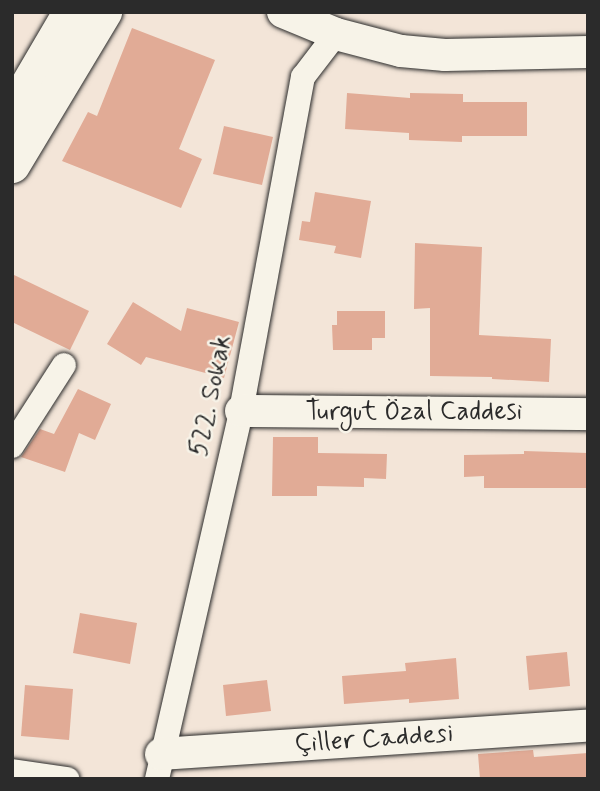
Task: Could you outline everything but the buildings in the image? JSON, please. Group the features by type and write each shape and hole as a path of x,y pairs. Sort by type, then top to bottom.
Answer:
{"main road":[{"path":"12,111 70,12"},
{"path":"12,164 104,12"}],"street":[{"path":"283,12 337,34 401,51 445,55 588,52"},
{"name":"522. Sokak","path":"159,767 241,411 303,77 337,34"},
{"path":"12,446 64,365"},
{"name":"Turgut Özal Caddesi","path":"241,411 588,414"},
{"name":"Çiller Caddesi","path":"159,767 588,726"},
{"path":"12,771 67,779"}]}
